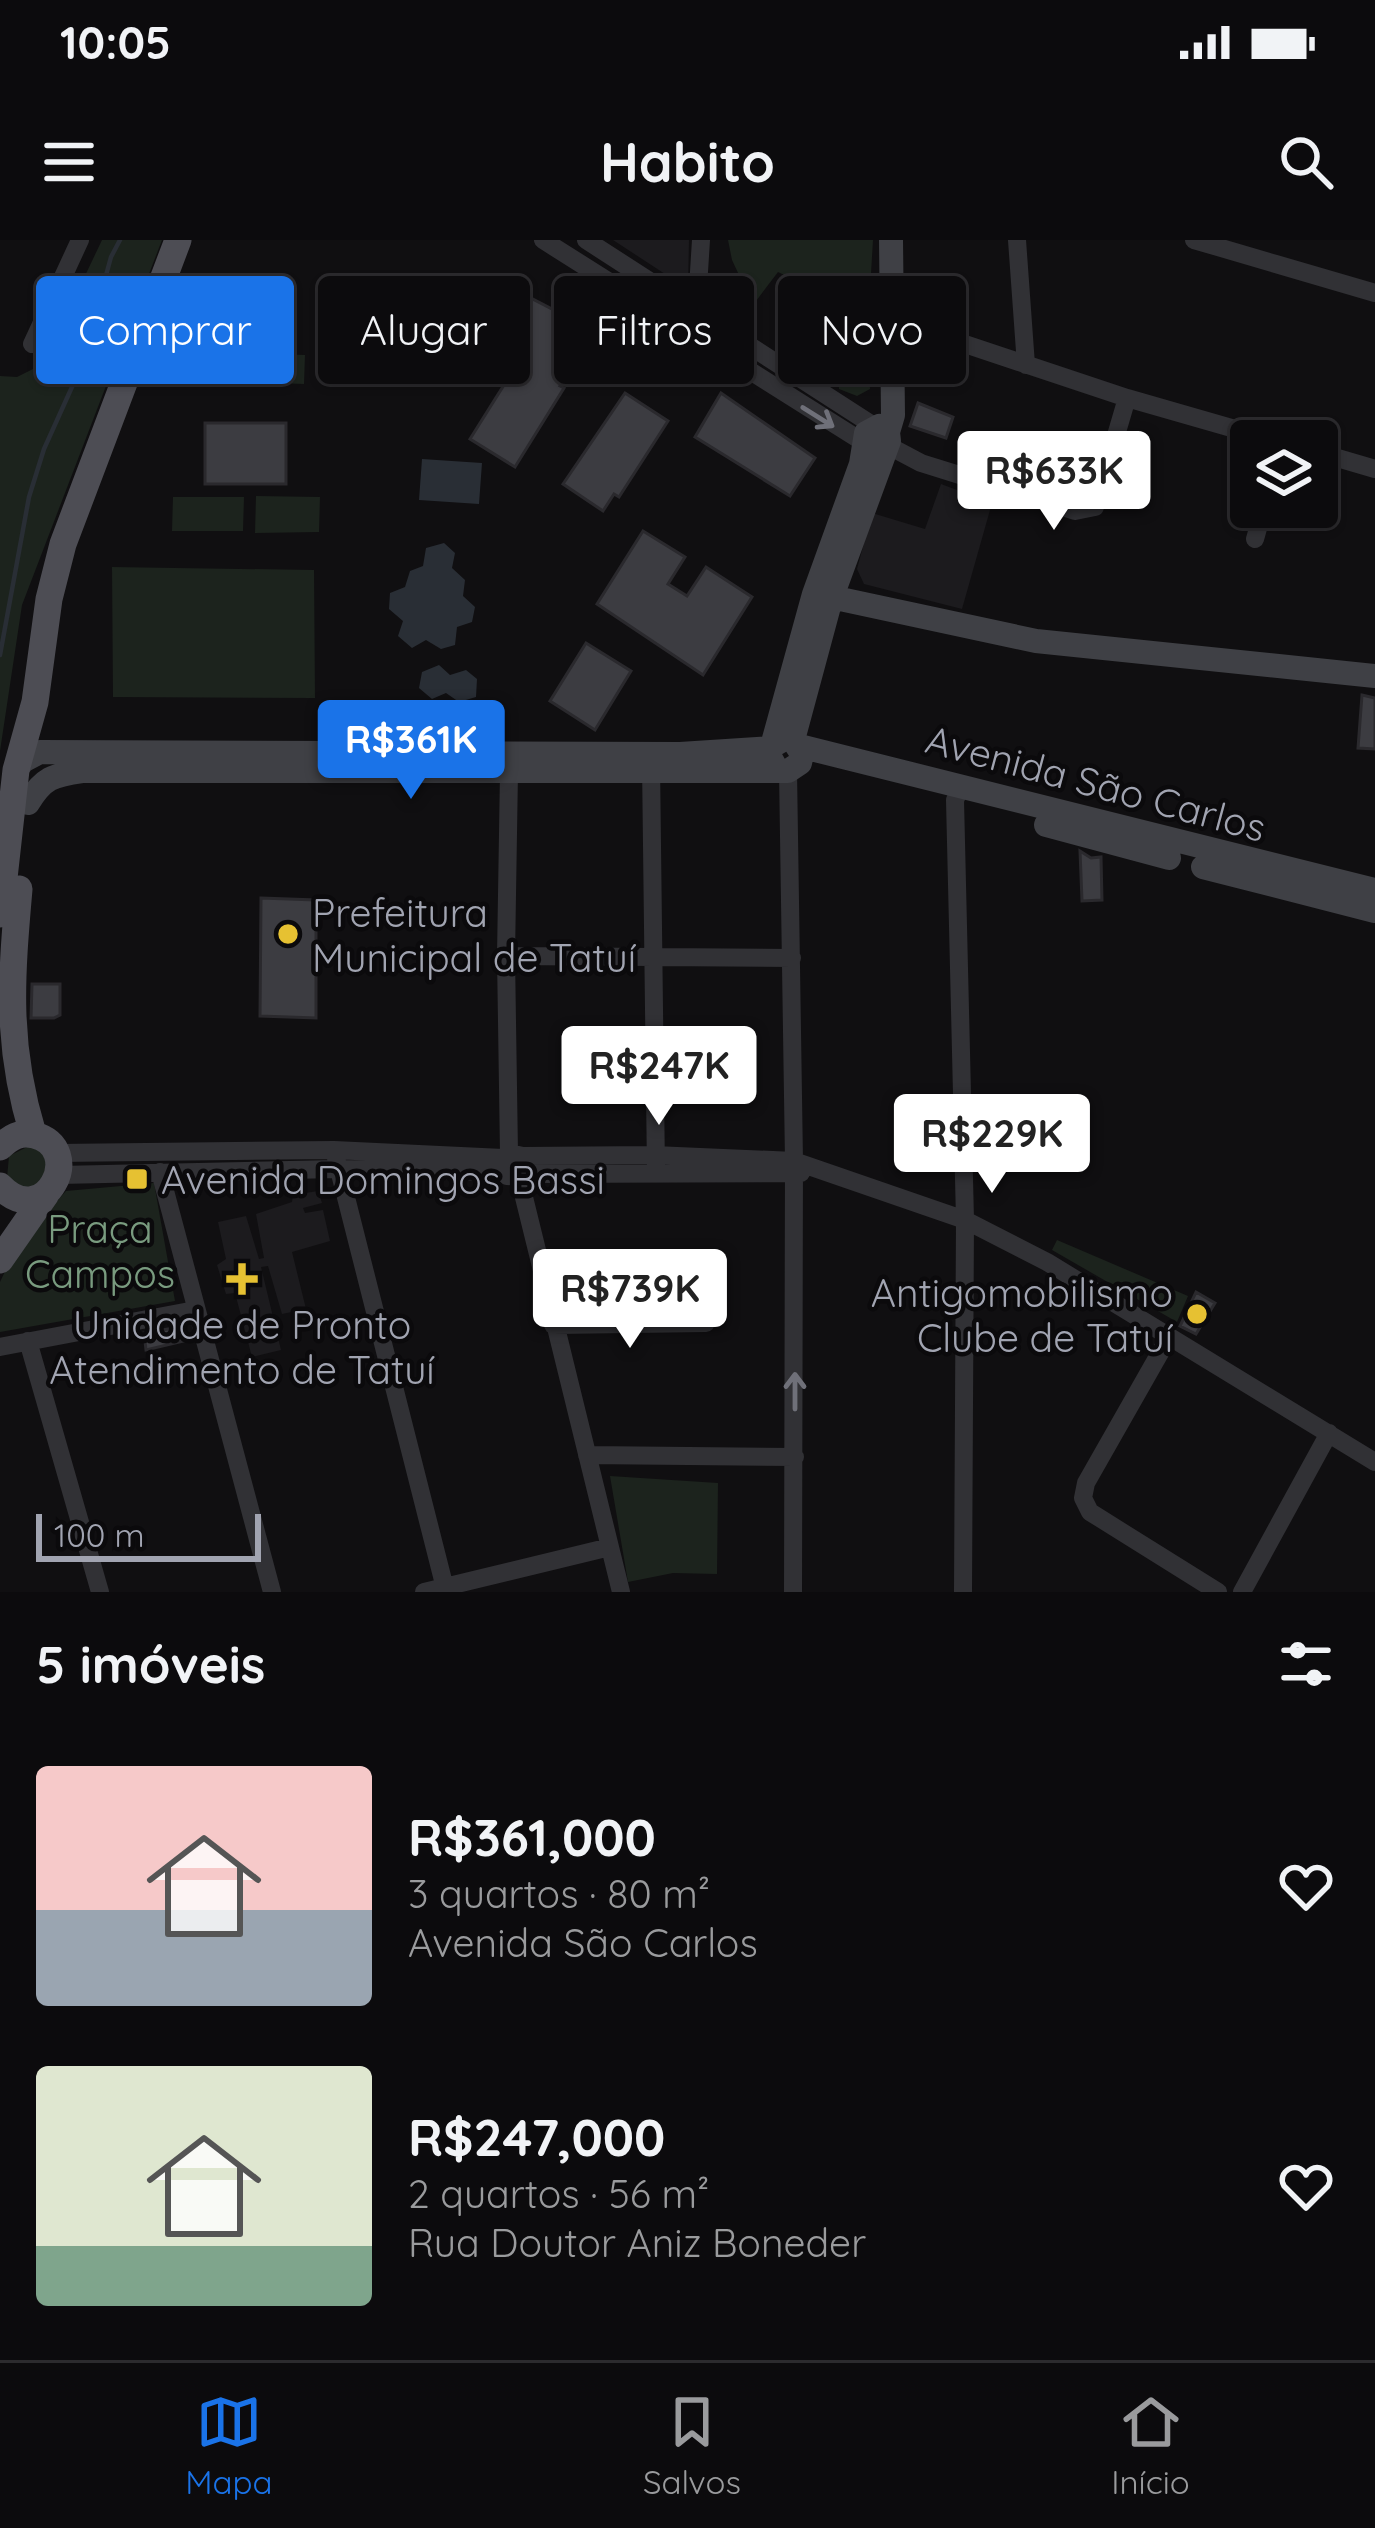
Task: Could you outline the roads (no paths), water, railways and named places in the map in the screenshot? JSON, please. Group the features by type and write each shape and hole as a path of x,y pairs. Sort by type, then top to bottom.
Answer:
{"main road":[{"path":"0,914 16,770 34,702 49,599 63,544 178,240"},
{"path":"891,240 891,276"},
{"path":"785,754 822,596 893,415 893,384"},
{"path":"822,596 1036,641 1375,676"},
{"path":"33,1134 14,1059 11,1015 28,803 40,752 34,702"},
{"path":"16,770 40,752"},
{"name":"Avenida São Carlos","path":"40,752 651,763"},
{"name":"Avenida São Carlos","path":"28,803 40,782 52,775 82,771 509,772 785,754 1375,890"},
{"name":"Avenida São Carlos","path":"959,792 1375,911"},
{"path":"0,1147 12,1137 33,1134 51,1144 54,1174 0,1260"},
{"path":"0,1186 13,1198 24,1200 54,1174"}],"street":[{"path":"32,344 80,240"},
{"path":"586,240 641,276"},
{"path":"700,276 701,240"},
{"path":"1017,240 1026,365"},
{"path":"1194,240 1375,293"},
{"path":"553,243 602,276"},
{"path":"966,345 1230,428"},
{"path":"754,352 880,439"},
{"path":"754,370 921,463 1075,511 1095,507 1127,398"},
{"path":"1338,458 1375,469"},
{"path":"1255,539 1258,528"},
{"path":"785,754 800,1169 793,1592"},
{"path":"651,763 655,1164"},
{"path":"509,772 506,956 513,1165 621,1592"},
{"path":"959,792 965,1220 963,1592"},
{"path":"506,956 793,958"},
{"path":"54,1174 336,1160"},
{"path":"336,1160 445,1590"},
{"path":"54,1174 336,1160 800,1169 965,1220 1047,1262 1375,1462"},
{"path":"160,1172 272,1592"},
{"path":"0,1347 195,1310"},
{"path":"553,1324 706,1323"},
{"path":"1169,1337 1086,1483 1083,1498 1090,1512 1218,1592"},
{"path":"28,1341 100,1592"},
{"path":"1242,1592 1329,1433"},
{"path":"587,1455 795,1457"},
{"path":"424,1592 610,1547"}],"waterway":[{"path":"0,655 29,497 44,449 81,367 111,257 120,240"}],"place":[{"name":"Prefeitura Municipal de Tatuí","path":"288,934"},
{"name":"Avenida Domingos Bassi","path":"137,1179"},
{"name":"Unidade de Pronto Atendimento de Tatuí","path":"242,1279"},
{"name":"Antigomobilismo Clube de Tatuí","path":"1197,1314"}],"park label":[{"name":"Praça Campos","path":"100,1250"}]}
